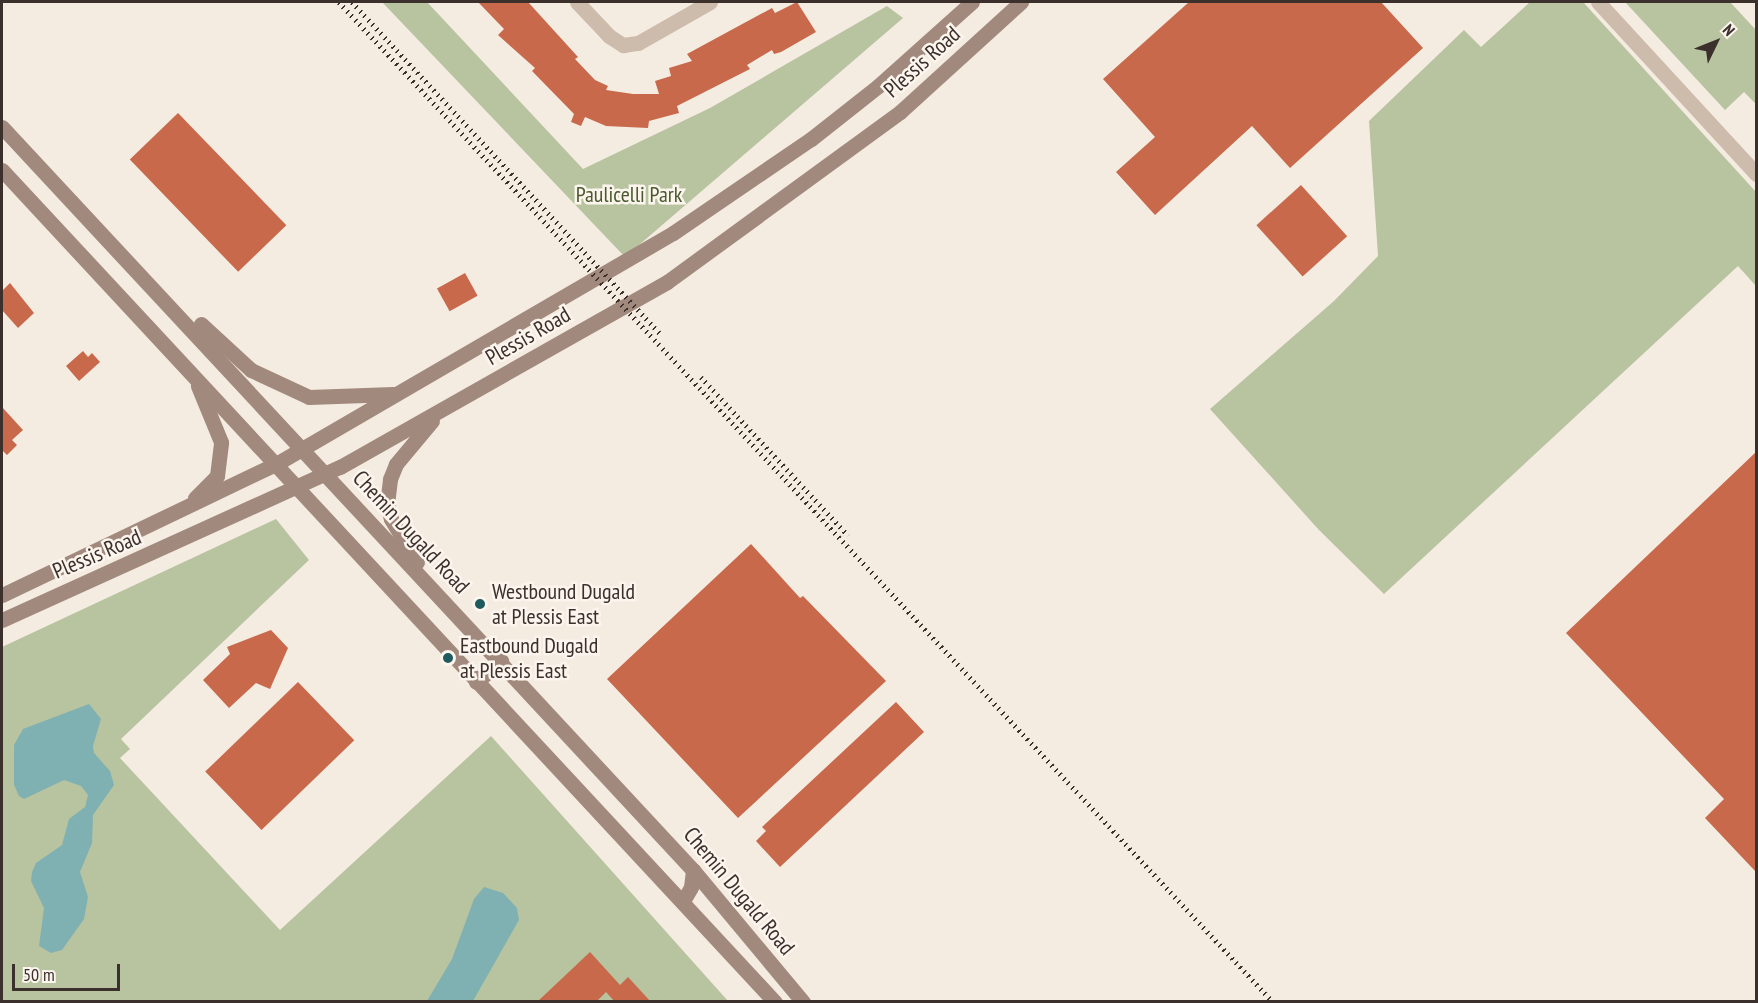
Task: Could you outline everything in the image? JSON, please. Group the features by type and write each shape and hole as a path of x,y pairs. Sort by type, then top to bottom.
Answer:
{"main road":[{"name":"Plessis Road","path":"2,595 276,464 566,297 751,183 878,86 972,2"},
{"name":"Plessis Road","path":"2,620 297,488 438,414 667,282 735,236 900,112 1020,2"},
{"name":"Chemin Dugald Road","path":"2,127 170,304 693,870 803,1002"},
{"name":"Chemin Dugald Road","path":"2,170 775,1002"},
{"path":"170,304 199,324 251,370 309,397 396,394"},
{"path":"176,512 204,491 220,467 221,442 191,372"},
{"path":"429,585 391,519 387,504 396,464 438,414"},
{"path":"476,682 501,661"},
{"path":"682,901 691,887 693,870"}],"street":[{"path":"578,2 609,36 623,45 638,44 710,2"},
{"path":"1598,2 1756,174"}],"green space":[{"name":"Paulicelli Park","path":"382,2 427,2 583,169 710,108 887,6 903,18 625,257"},
{"path":"1530,2 1583,2 1756,192 1756,286 1738,266 1384,594 1319,530 1210,409 1334,301 1378,256 1369,121 1464,30 1481,47"},
{"path":"1625,2 1730,2 1756,30 1756,104 1744,92 1725,110"},
{"path":"276,519 309,560 121,739 130,749 120,758 280,930 491,736 728,1001 2,1001 2,647"}],"water":[{"path":"89,704 101,719 93,746 94,753 110,771 114,785 93,815 92,843 80,872 88,897 84,919 62,950 51,953 39,946 44,908 31,881 32,872 36,863 62,845 69,819 85,807 88,795 81,786 64,780 24,799 19,796 14,785 14,745 23,729"},
{"path":"484,887 503,893 517,908 519,920 473,1001 427,1001 452,959 474,899"}],"building":[{"path":"478,2 528,2 578,57 575,59 595,80 608,86 606,90 633,94 659,94 655,81 671,76 669,68 692,61 687,54 772,8 775,13 797,2 816,32 781,52 774,54 772,50 747,65 750,69 677,106 679,113 649,121 648,128 606,126 585,117 581,126 571,122 574,114 532,71 535,68 498,35 504,29"},
{"path":"1189,2 1381,2 1423,48 1290,168 1252,126 1155,215 1116,172 1155,137 1103,79"},
{"path":"178,113 286,225 238,272 130,160"},
{"path":"1301,185 1347,236 1303,276 1256,225"},
{"path":"465,273 478,296 450,311 437,289"},
{"path":"10,283 34,313 18,328 2,310 2,291"},
{"path":"83,351 88,357 92,353 100,362 79,381 66,366"},
{"path":"2,407 23,430 12,440 17,445 7,455 2,450"},
{"path":"1756,452 1756,872 1705,818 1724,799 1566,633"},
{"path":"751,544 800,598 803,596 886,681 738,818 607,679"},
{"path":"271,630 288,648 270,689 256,683 229,708 203,680 230,654 227,647"},
{"path":"298,682 354,740 261,830 205,772"},
{"path":"896,702 924,732 780,867 756,841 766,831 762,827"},
{"path":"590,952 620,985 628,977 651,1002 615,1002 606,992 596,1002 537,1002"}],"railway":[{"path":"339,2 1273,1002"},
{"path":"352,2 660,333"},
{"path":"701,377 848,535"}],"place":[{"name":"Westbound Dugald at Plessis East","path":"480,604"},
{"name":"Eastbound Dugald at Plessis East","path":"448,658"}]}
